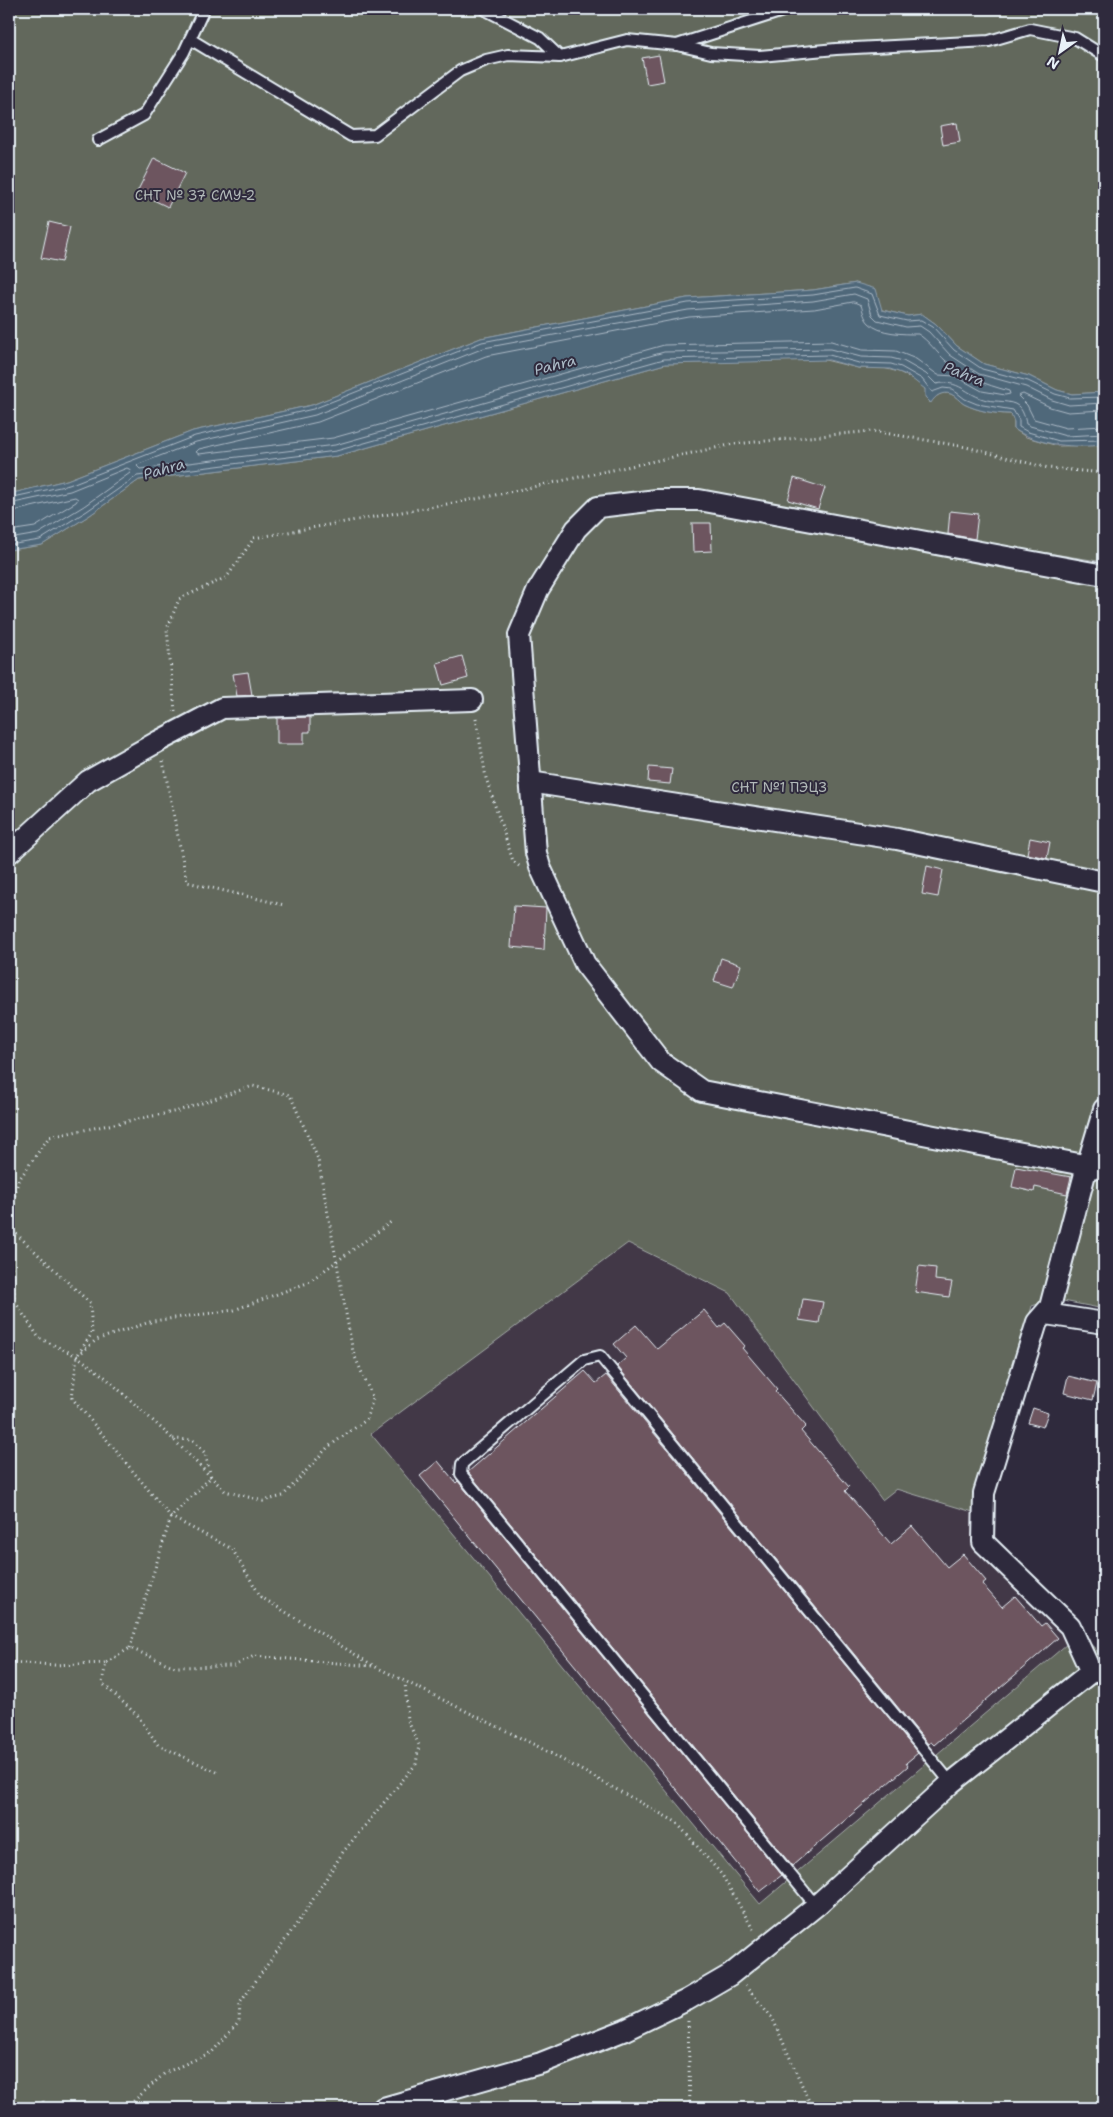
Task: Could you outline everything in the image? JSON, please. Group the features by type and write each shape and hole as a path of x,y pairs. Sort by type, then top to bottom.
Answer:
{"street":[{"path":"1096,1168 702,1091 661,1062 585,964 540,867 536,854 518,635 538,590 556,560 576,529 598,507 657,500 699,500 1104,575"},
{"path":"9,852 88,781 222,708 472,700"},
{"path":"530,782 897,839 1104,882"},
{"path":"383,2108 541,2064 625,2030 730,1976 816,1906 950,1783 1097,1672 1070,1626 983,1542 984,1493 1037,1322 1046,1314 1050,1307 1096,1168 1104,1109"},
{"path":"1046,1314 1104,1323"}],"lane":[{"path":"98,140 144,115 184,52 204,9"},
{"path":"484,9 540,38 560,57"},
{"path":"676,45 789,9"},
{"path":"190,39 351,136 375,135 460,71 486,60 508,55 560,57 627,40 676,45 711,52 760,56 836,49 989,41 1030,29 1075,38 1104,56"},
{"path":"816,1906 462,1474 462,1464 584,1360 600,1356 950,1783"}],"path":[{"path":"472,700 486,778 513,861 525,871 540,867"},
{"path":"159,741 187,882 284,905"},
{"path":"9,1220 18,1181 48,1137 178,1111 253,1086 290,1096 318,1159 353,1352 373,1399 366,1420 328,1446 283,1496 263,1501 225,1491 173,1439 106,1378 77,1356 39,1338 15,1302 9,1240"},
{"path":"77,1356 96,1340 153,1321 234,1310 307,1283 391,1222"},
{"path":"9,1227 90,1303 92,1333 77,1356 72,1398 171,1517 232,1549 261,1597 374,1666 537,1746 676,1822 722,1875 764,1949"},
{"path":"173,1439 193,1440 205,1453 211,1477"},
{"path":"9,1662 54,1665 106,1663 130,1648 171,1517 211,1477"},
{"path":"130,1648 174,1668 234,1666 254,1656 374,1666"},
{"path":"106,1663 102,1682 138,1716 158,1745 217,1772"},
{"path":"126,2108 165,2073 212,2052 239,2022 240,2003 303,1915 343,1852 416,1764 419,1745 408,1720 405,1681"},
{"path":"741,1982 772,2016 812,2108"},
{"path":"686,2000 690,2108"},
{"path":"43,2102 44,2108"}],"shaded area":[{"path":"628,1243 730,1293 882,1500 896,1489 973,1512 979,1544 1080,1633 760,1904 370,1434"}],"green space":[{"name":"СНТ № 37 СМУ-2","path":"9,9 1104,9 1104,392 1072,394 1057,390 1029,376 984,364 957,346 936,324 922,314 908,316 882,310 856,283 813,290 687,298 481,338 312,405 193,431 67,480 9,494"},
{"name":"СНТ №1 ПЭЦЗ","path":"821,359 858,368 883,368 899,372 920,383 925,389 930,403 939,395 948,393 975,409 1011,414 1014,429 1026,437 1058,446 1104,445 1104,562 1010,547 1012,565 1104,583 1104,1309 1053,1299 1032,1306 973,1512 896,1489 882,1500 730,1293 628,1243 371,1434 760,1904 1080,1633 1104,1658 1104,2108 9,2108 9,550 42,545 90,515 139,480 337,456 665,364"}],"water":[{"name":"Pahra","path":"856,283 876,289 882,310 908,316 922,314 936,324 957,346 984,364 1029,376 1057,390 1072,394 1104,392 1104,445 1069,446 1035,439 1014,429 1011,414 975,409 964,404 951,394 939,395 931,403 925,397 925,389 907,375 890,369 858,368 829,360 665,364 337,456 139,480 90,515 42,545 9,550 9,494 67,480 193,431 312,405 481,338 687,298 813,290"}],"building":[{"path":"659,55 664,81 647,84 642,58"},
{"path":"957,123 960,142 943,145 940,126"},
{"path":"154,158 185,173 168,207 137,192"},
{"path":"49,222 70,227 62,262 41,258"},
{"path":"794,478 825,488 818,509 788,500"},
{"path":"950,511 978,514 975,539 948,534"},
{"path":"692,523 711,523 712,551 693,552"},
{"path":"462,656 468,678 443,685 437,663"},
{"path":"248,672 252,695 237,696 233,674"},
{"path":"310,717 310,732 304,732 304,744 277,744 277,718"},
{"path":"649,767 672,769 670,784 648,782"},
{"path":"1030,838 1050,842 1047,858 1027,854"},
{"path":"927,866 943,870 938,897 922,894"},
{"path":"514,906 546,908 544,950 511,947"},
{"path":"721,958 741,965 733,987 714,981"},
{"path":"1016,1167 1071,1177 1067,1194 1035,1187 1034,1192 1012,1187"},
{"path":"919,1266 936,1268 935,1280 952,1282 949,1297 915,1292"},
{"path":"803,1299 823,1302 819,1323 799,1320"},
{"path":"704,1310 719,1328 725,1323 745,1346 742,1348 777,1389 775,1391 806,1426 801,1431 849,1487 845,1491 891,1544 912,1526 947,1567 963,1554 986,1581 982,1584 1002,1607 1015,1596 1041,1626 1045,1623 1058,1638 934,1745 931,1742 928,1744 617,1366 626,1358 614,1344 636,1325 657,1349"},
{"path":"585,1371 596,1383 606,1375 918,1753 906,1763 908,1766 792,1866 468,1472"},
{"path":"1068,1376 1097,1383 1093,1400 1064,1393"},
{"path":"1033,1408 1048,1413 1043,1427 1028,1423"},
{"path":"438,1461 456,1483 458,1481 782,1875 760,1892 420,1476"}]}
